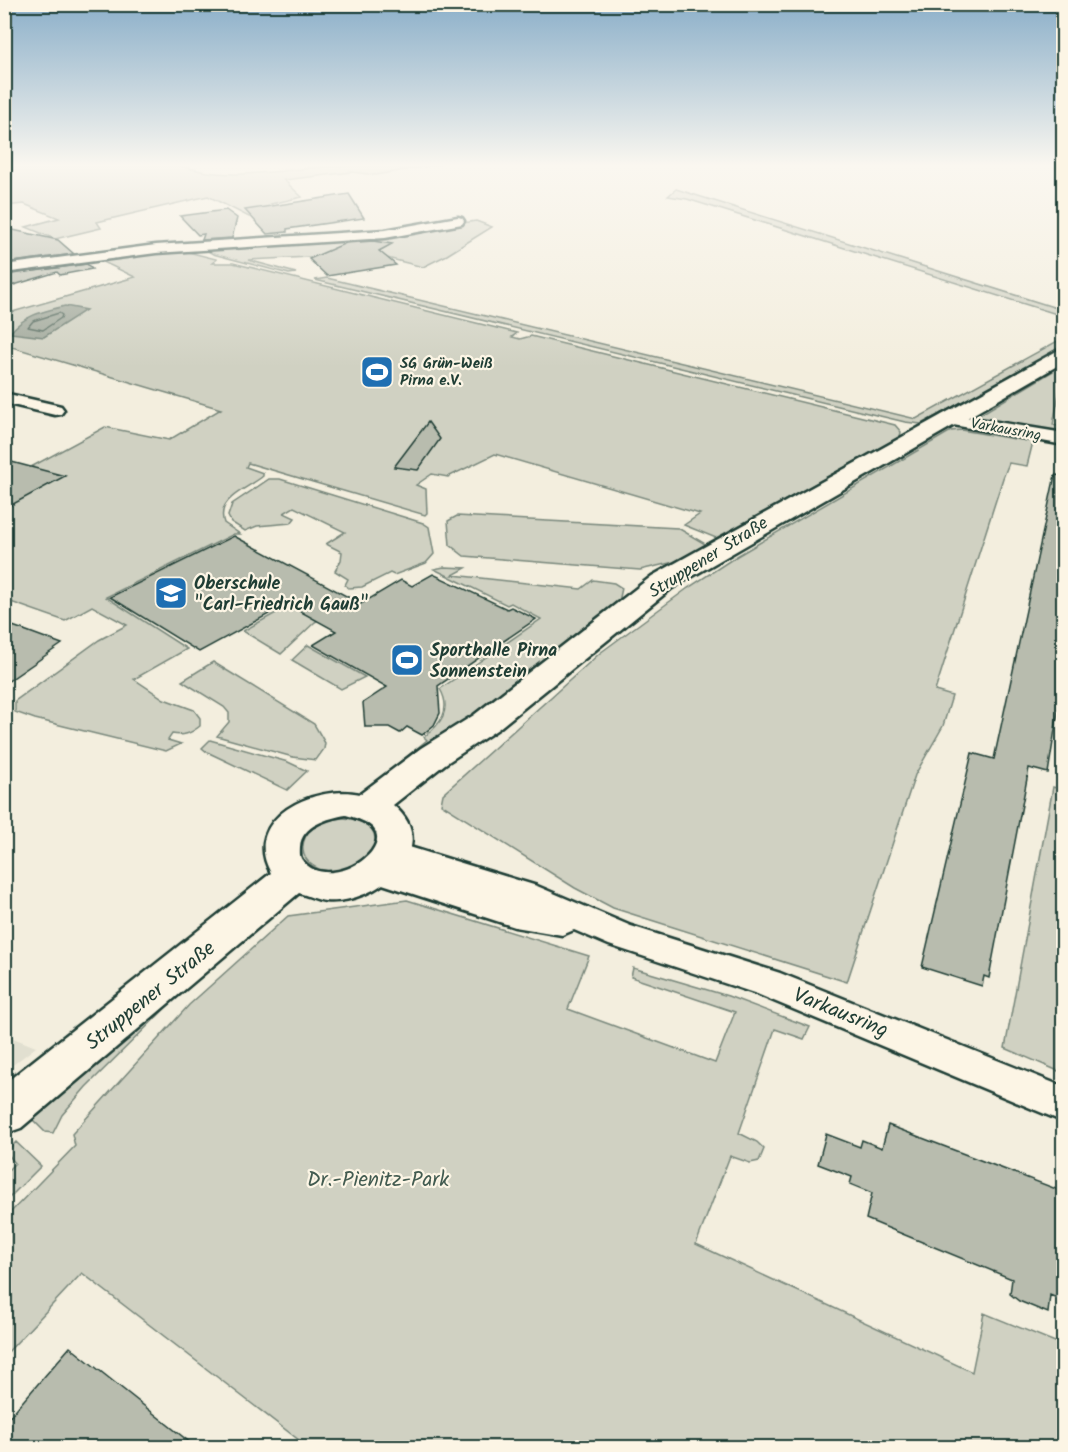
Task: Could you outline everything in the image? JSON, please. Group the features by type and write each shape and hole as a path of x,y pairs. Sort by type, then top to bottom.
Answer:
{"main road":[{"name":"Struppener Straße","path":"382,837 410,796 447,763 486,722 662,582 1064,353"},
{"path":"346,803 382,837 355,882 328,886 304,881 288,869 281,854 283,837 294,822 324,806 346,803"},
{"name":"Struppener Straße","path":"4,1113 294,875"}],"street":[{"path":"4,269 156,249 398,232"},
{"path":"4,398 54,410"},
{"name":"Varkausring","path":"948,418 1064,439"},
{"name":"Varkausring","path":"382,837 515,914 613,932 768,983 1064,1105"}],"shaded area":[{"path":"4,1035 36,1047 5,1071"}],"green space":[{"path":"38,232 85,232 55,239"},
{"path":"403,232 484,232 423,267 371,254 248,260 296,273 289,274 213,254 206,250 210,248 354,239"},
{"path":"792,232 813,232 1063,310 1063,316"},
{"name":"SG Grün-Weiß Pirna e.V.","path":"176,249 216,259 212,263 233,263 517,333 512,337 520,339 531,336 895,425 901,432 900,437 716,538 684,525 700,514 495,454 448,477 432,474 416,485 426,489 427,513 425,515 248,463 246,467 263,473 263,476 234,495 224,507 222,514 224,523 240,534 234,534 106,597 187,649 134,679 164,699 194,710 200,718 200,726 187,734 172,734 168,740 181,744 166,751 35,719 15,712 15,701 99,640 127,625 92,606 65,621 5,600 5,481 105,427 169,440 221,409 5,345 5,314 135,277 95,258"},
{"path":"327,278 916,419 1063,338 1063,348 921,424 315,280"},
{"path":"1058,368 1063,369 1063,373 1053,425 1063,427 1063,435 976,417"},
{"path":"961,430 1033,442 1027,466 1009,463 1003,478 935,691 952,696 943,726 915,775 847,982 613,908 575,888 441,804 443,794 600,653 688,588 737,556 951,431"},
{"path":"269,479 280,479 423,523 429,527 434,554 426,563 394,575 390,573 362,587 349,588 345,585 348,579 335,571 341,560 342,552 326,544 345,532 294,507 284,513 295,518 291,523 257,526 245,531 231,522 228,516 232,504"},
{"path":"457,516 678,528 707,545 674,562 640,570 464,556 450,545 448,521"},
{"path":"466,568 453,575 581,589 593,580 614,583 622,588 619,602 392,779 389,771 427,740 424,737 440,722 445,704 440,689 541,619 434,569"},
{"path":"349,600 315,622 281,654 243,631 298,601"},
{"path":"308,645 365,677 341,689 292,660"},
{"path":"213,662 314,724 325,743 324,749 316,760 293,757 217,736 229,722 229,713 224,707 182,681"},
{"path":"210,740 288,762 307,771 287,790 207,752 202,748"},
{"path":"1053,787 1064,790 1063,1073 1005,1048"},
{"path":"343,818 361,822 372,830 375,839 372,850 365,859 353,867 339,871 315,867 305,857 303,844 305,837 319,823"},
{"name":"Dr.-Pienitz-Park","path":"407,900 589,956 568,1009 715,1063 735,1012 631,977 633,968 728,996 810,1027 804,1039 775,1029 739,1133 757,1142 764,1149 759,1161 750,1163 730,1156 696,1244 972,1372 984,1313 1060,1344 1063,1339 1063,1447 308,1447 82,1273 5,1355 5,1218 75,1146 72,1134 189,1005 288,916"},
{"path":"203,971 86,1087 62,1115 53,1133 45,1132 30,1117"},
{"path":"16,1142 41,1166 5,1202 5,1173 15,1163 6,1152"}],"water":[{"path":"65,306 86,310 44,337 10,333 28,318"}],"building":[{"path":"4,232 21,232 58,240 74,254 4,263"},
{"path":"195,232 234,232 232,238 202,240 204,234 198,235"},
{"path":"265,232 287,232 287,232 267,234"},
{"path":"373,241 392,244 379,251 396,265 327,276 309,259 346,243"},
{"path":"87,264 92,269 60,275 57,272 4,288 4,275"},
{"path":"428,422 440,439 418,470 394,467"},
{"path":"4,460 65,476 4,509"},
{"path":"1055,475 1064,476 1064,674 1048,773 1029,768 989,978 984,976 982,986 922,967 972,753 994,759"},
{"path":"234,536 361,604 401,580 412,586 433,574 507,609 511,607 536,619 438,686 440,713 434,725 422,735 407,727 400,733 389,727 365,727 363,703 387,687 313,645 336,631 287,604 199,652 110,597"},
{"path":"4,623 24,630 62,644 4,684"},
{"path":"888,1125 1064,1192 1064,1301 1050,1295 1048,1313 1019,1301 1010,1294 1012,1279 866,1219 872,1193 850,1184 852,1177 818,1164 826,1134 860,1147 862,1140 882,1148"},
{"path":"70,1347 197,1448 4,1448 4,1423"}],"place":[{"name":"SG Grün-Weiß Pirna e.V.","path":"377,372"},
{"name":"Oberschule \"Carl-Friedrich Gauß\"","path":"171,593"},
{"name":"Sporthalle Pirna Sonnenstein","path":"407,660"}]}
